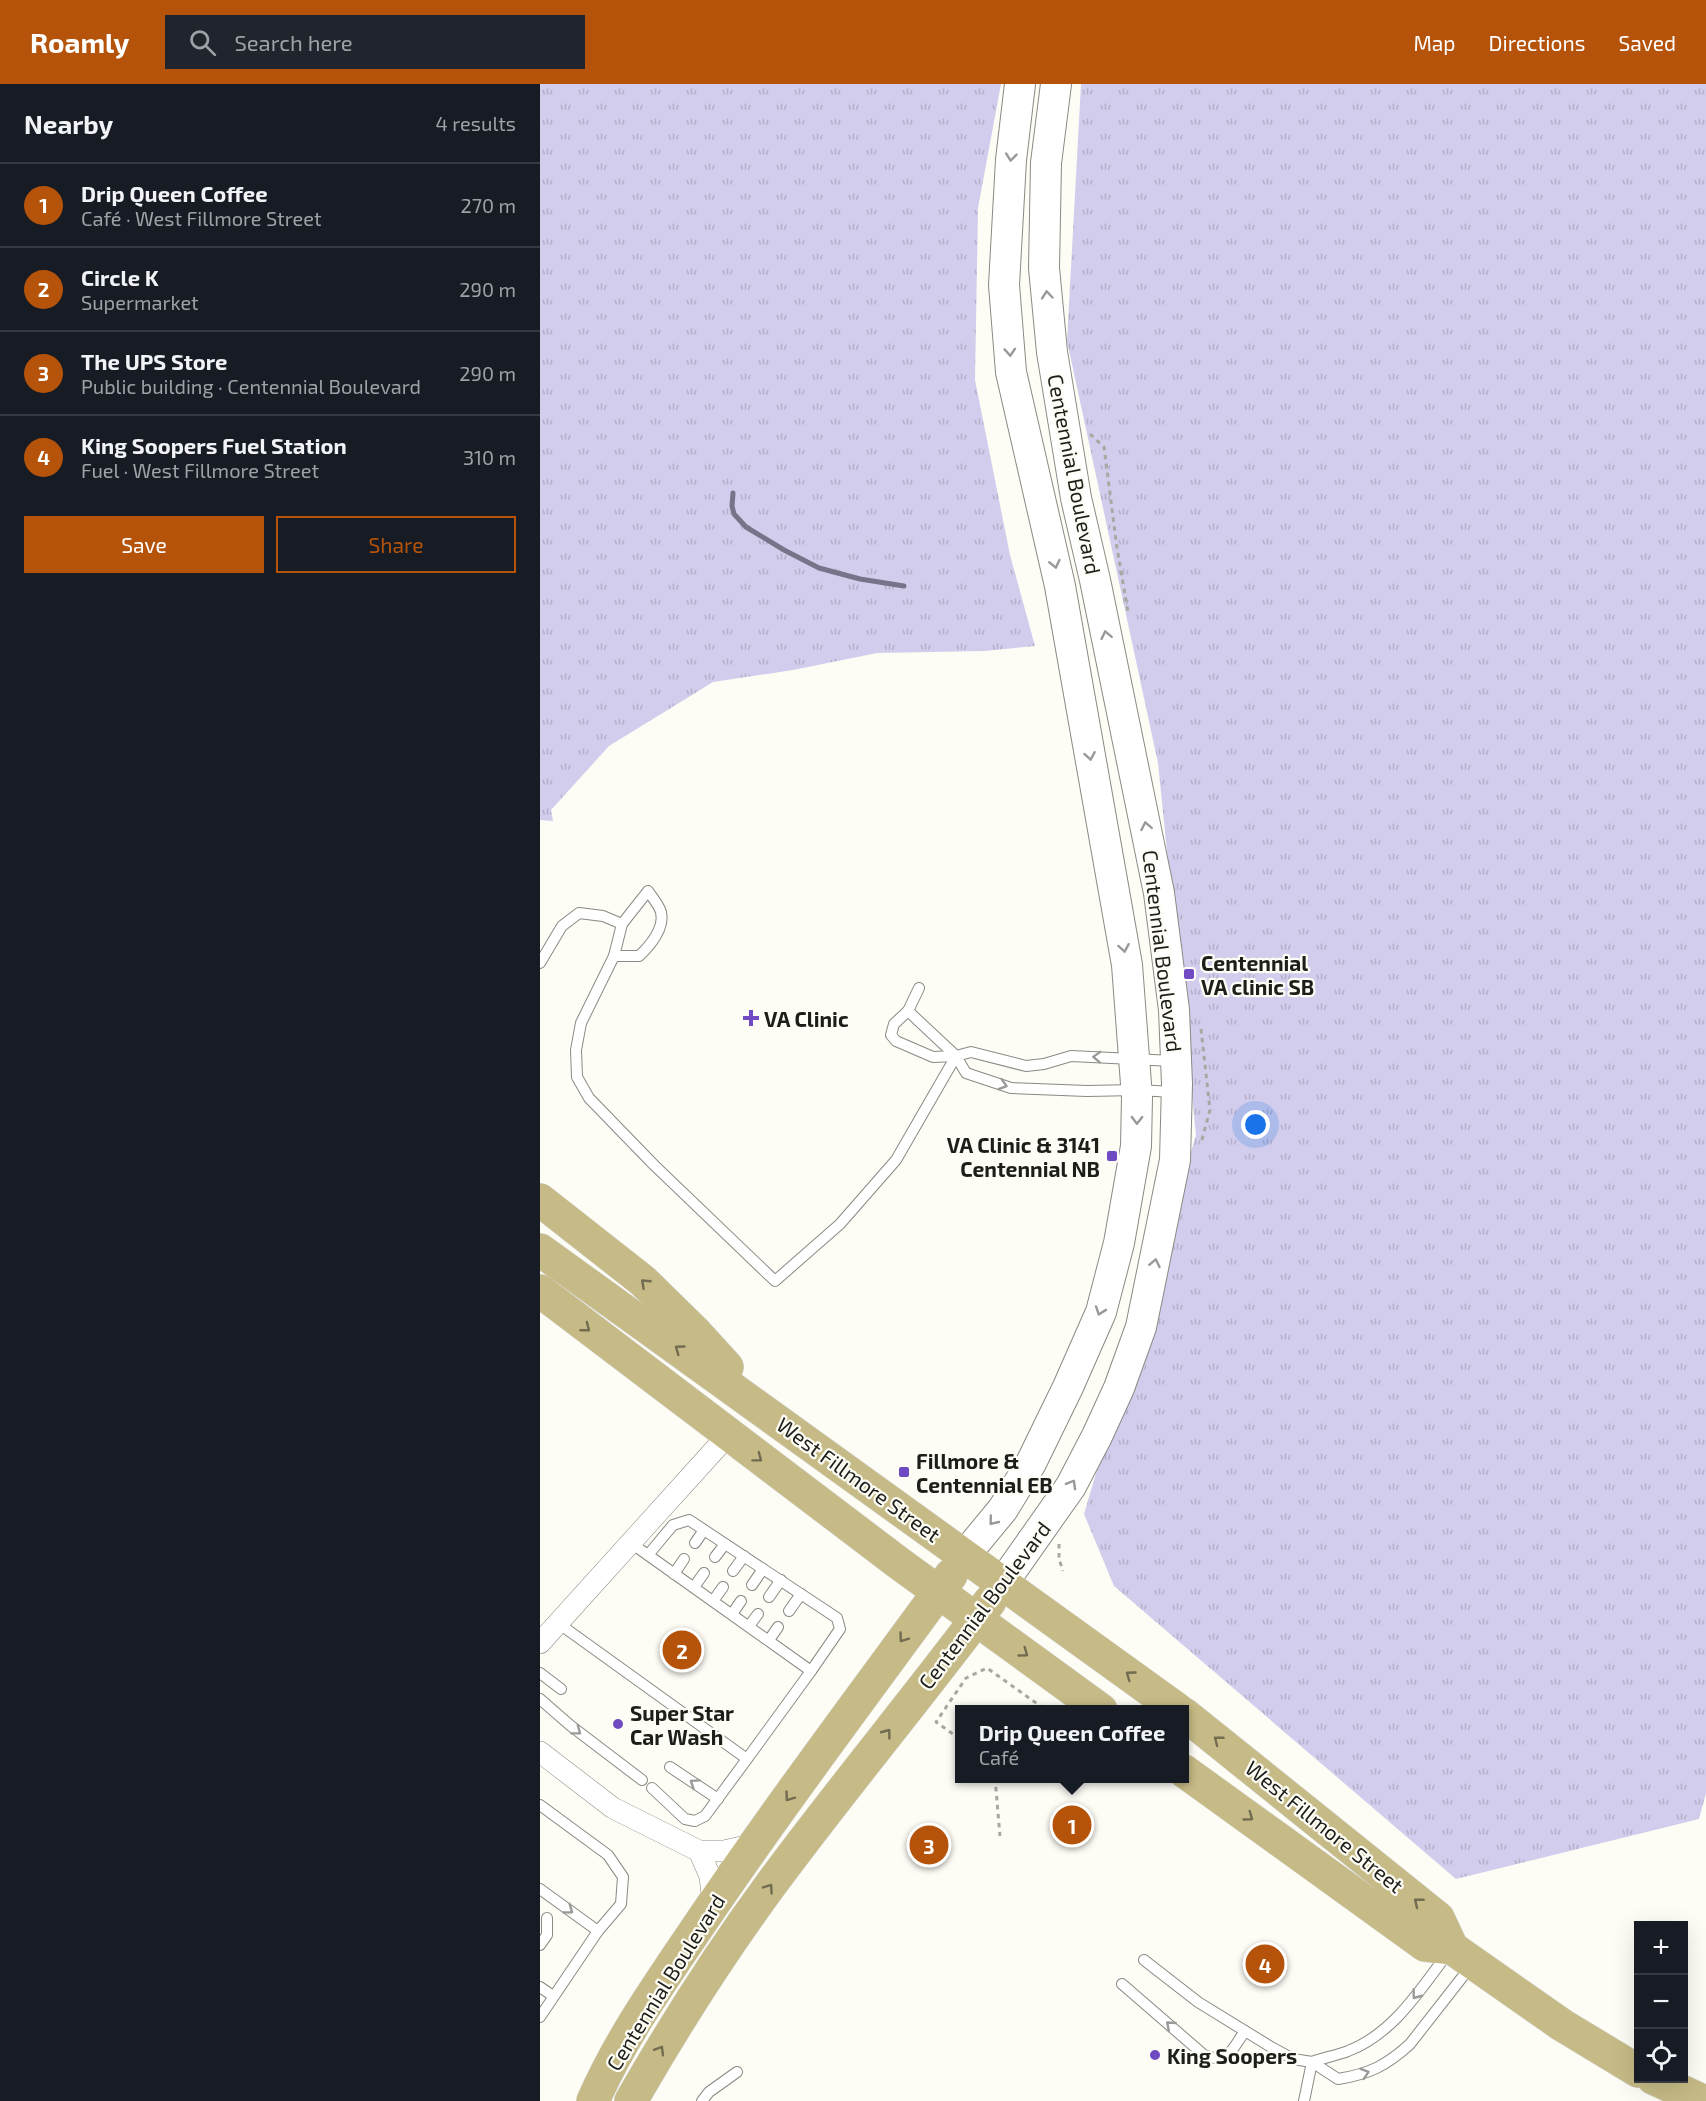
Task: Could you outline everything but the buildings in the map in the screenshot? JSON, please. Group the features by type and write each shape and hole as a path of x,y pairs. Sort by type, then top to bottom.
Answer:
{"main road":[{"name":"Centennial Boulevard","path":"593,2101 628,2034 713,1904 965,1555 1003,1509 1031,1463 1101,1312 1119,1243 1135,1163 1137,1089 1127,965 1060,586 1011,372 1004,285 1011,160 1020,84"},
{"name":"Centennial Boulevard","path":"631,2101 658,2053 771,1884 976,1619 1071,1486 1119,1388 1141,1327 1175,1160 1177,1061 1174,1010 1159,892 1076,498 1052,352 1044,268 1046,163 1056,84"},
{"path":"1042,507 1076,498"},
{"path":"540,1200 643,1281 696,1333 772,1417"},
{"name":"West Fillmore Street","path":"540,1250 1171,1705"},
{"name":"West Fillmore Street","path":"540,1292 728,1435 1094,1705"},
{"name":"West Fillmore Street","path":"1189,1717 1438,1918 1462,1956"},
{"name":"West Fillmore Street","path":"1189,1774 1425,1945 1462,1956 1562,2025 1634,2069"},
{"path":"1662,2083 1703,2101"}],"street":[{"path":"540,1643 728,1435"},
{"path":"540,1752 613,1808 699,1851 724,1851 755,1844"},
{"path":"699,1851 710,1876 713,1904"}],"lane":[{"path":"614,956 639,956 648,948 662,922 661,910 648,891 622,924 614,956 581,1023 576,1050 577,1077 589,1098 775,1281 840,1224 896,1160 956,1056"},
{"path":"540,963 562,926 579,913 603,916 622,924"},
{"path":"919,988 908,1011 894,1024 891,1035 896,1041 933,1057 956,1056 972,1052 1026,1066 1044,1064 1071,1056 1177,1061"},
{"path":"908,1011 956,1056 966,1073 1011,1088 1086,1091 1137,1089 1177,1092"},
{"path":"648,1555 673,1525 689,1520 837,1618 840,1629 705,1816 695,1821 685,1819 652,1788"},
{"path":"695,1544 704,1530"},
{"path":"630,1543 811,1671"},
{"path":"715,1557 725,1544"},
{"path":"734,1571 744,1556"},
{"path":"674,1574 684,1559"},
{"path":"752,1585 763,1569"},
{"path":"694,1587 704,1573"},
{"path":"769,1597 781,1580"},
{"path":"713,1601 723,1587"},
{"path":"789,1611 801,1594"},
{"path":"732,1614 741,1601"},
{"path":"749,1626 758,1614"},
{"path":"558,1623 747,1759"},
{"path":"769,1640 778,1627"},
{"path":"540,1673 561,1689"},
{"path":"540,1699 571,1726 642,1780"},
{"path":"670,1767 717,1799"},
{"path":"540,1805 608,1855 623,1877 621,1904 598,1931 540,2017"},
{"path":"540,1889 598,1931"},
{"path":"540,1945 547,1935 542,1918"},
{"path":"1312,2062 1347,2052 1383,2030 1462,1956"},
{"path":"1144,1960 1198,2002 1245,2031 1293,2059 1312,2062 1338,2079 1355,2076 1386,2065 1410,2044 1462,1956"},
{"path":"1122,1984 1204,2055 1220,2060 1226,2057 1245,2031"},
{"path":"540,1987 553,1996"},
{"path":"1304,2101 1312,2062"},
{"path":"702,2101 709,2092 736,2072"}],"path":[{"path":"955,1735 936,1722 966,1678 987,1668 1039,1705"},
{"path":"995,1783 1000,1836"}],"green space":[{"path":"540,84 1001,84 978,208 975,380 1010,555 1035,646 984,651 877,653 793,670 713,682 609,746 551,810 553,821 540,820"},
{"path":"1081,84 1706,84 1706,1793 1699,1819 1456,1879 1114,1586 1084,1514 1196,1135 1158,763 1067,341"}],"waterway":[{"path":"733,493 734,514 746,527 784,550 819,568 860,579 904,586"}],"place":[{"name":"Centennial VA clinic SB","path":"1189,974"},
{"name":"VA Clinic","path":"751,1018"},
{"name":"VA Clinic & 3141 Centennial NB","path":"1112,1156"},
{"name":"Fillmore & Centennial EB","path":"904,1472"},
{"name":"Circle K","path":"682,1650"},
{"name":"Super Star Car Wash","path":"618,1724"},
{"name":"Drip Queen Coffee","path":"1072,1825"},
{"name":"The UPS Store","path":"929,1845"},
{"name":"King Soopers Fuel Station","path":"1265,1964"},
{"name":"King Soopers","path":"1155,2055"}]}
